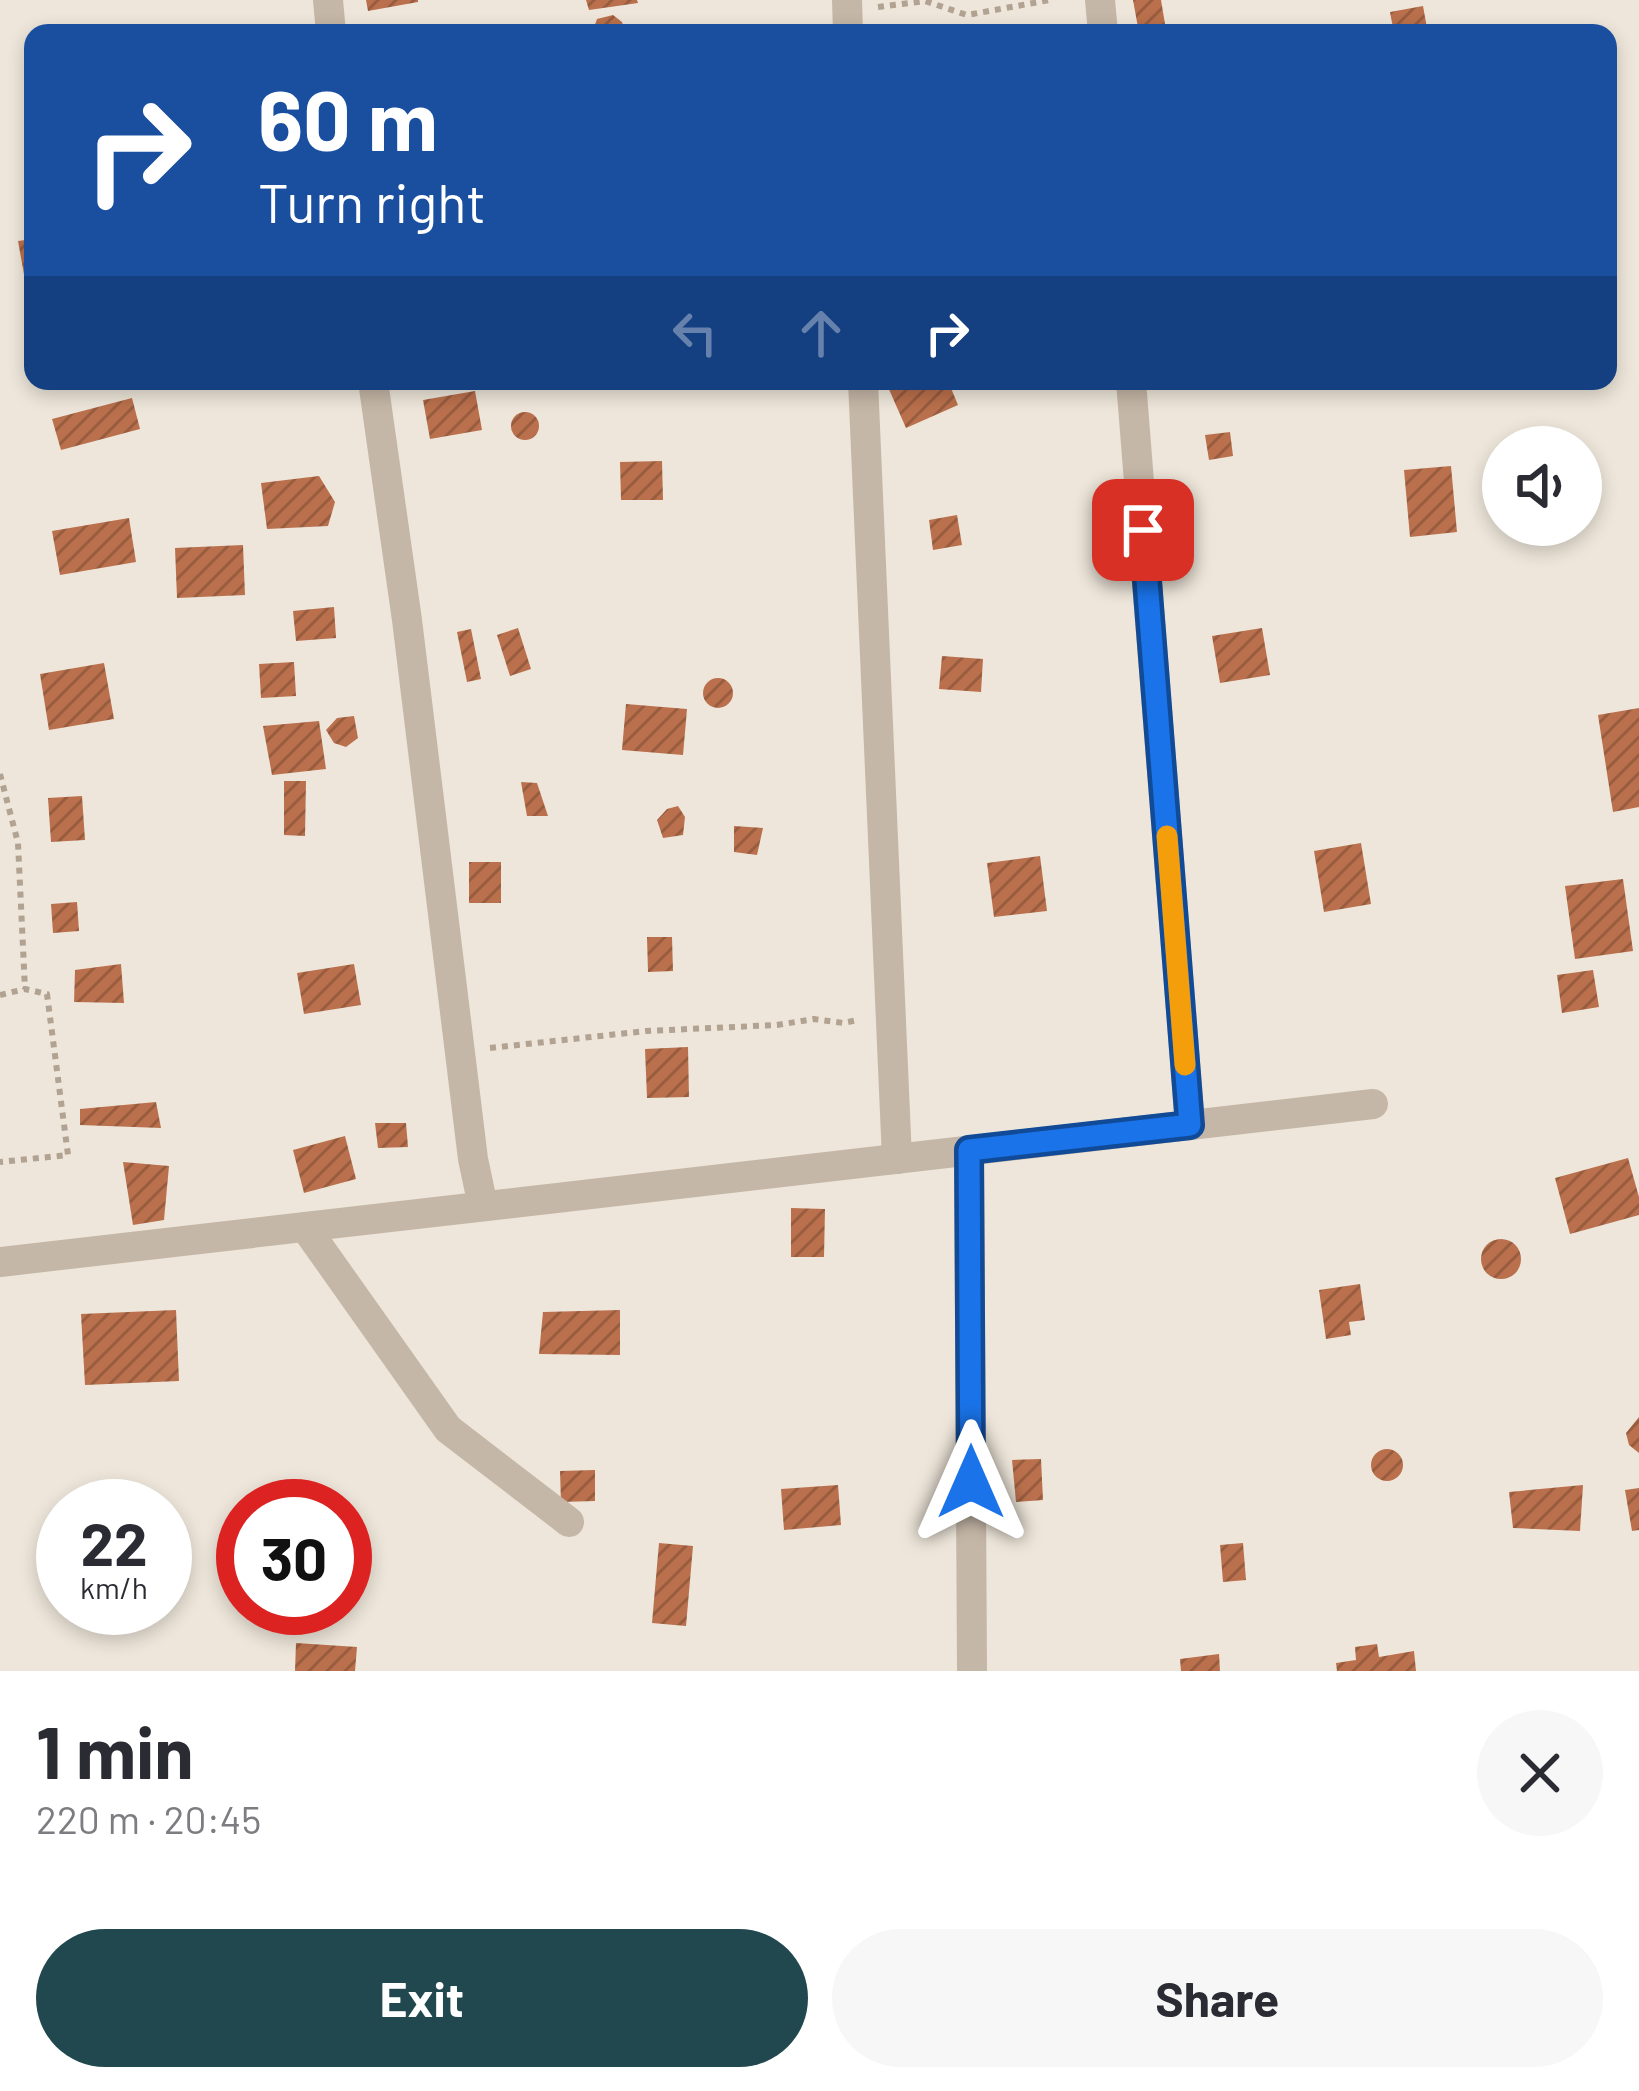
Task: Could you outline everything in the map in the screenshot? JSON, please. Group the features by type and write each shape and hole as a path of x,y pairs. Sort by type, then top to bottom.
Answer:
{"street":[{"path":"374,390 483,1206"},
{"path":"863,390 897,1159"},
{"path":"1132,390 1190,1125"},
{"path":"0,1262 1373,1104"},
{"path":"969,1150 972,1671"},
{"path":"304,1227 448,1429 569,1522"}],"path":[{"path":"848,14 926,1 967,15 1050,0"},
{"path":"0,774 18,844 25,989"},
{"path":"0,995 25,989 47,994 68,1155 0,1162"},
{"path":"460,1051 646,1030 814,1019 843,1023 891,1014"}],"building":[{"path":"366,0 418,0 418,2 368,11"},
{"path":"586,0 637,0 638,3 589,10"},
{"path":"1133,0 1161,0 1165,24 1137,24"},
{"path":"1423,6 1426,24 1392,24 1390,12"},
{"path":"613,15 623,24 595,24 597,19"},
{"path":"24,240 24,274 18,241"},
{"path":"889,390 952,390 958,405 906,428"},
{"path":"475,391 482,430 430,439 423,400"},
{"path":"132,398 140,429 61,450 52,419"},
{"path":"525,412 535,416 539,426 535,436 525,440 515,436 511,426 515,416"},
{"path":"1230,432 1233,456 1209,460 1205,435"},
{"path":"662,461 663,500 621,500 620,462"},
{"path":"1451,466 1457,532 1410,537 1404,470"},
{"path":"319,476 335,502 328,526 267,529 261,483"},
{"path":"957,515 962,545 933,550 929,520"},
{"path":"129,518 136,562 60,575 52,531"},
{"path":"243,545 245,595 177,598 175,548"},
{"path":"334,607 336,638 296,641 293,611"},
{"path":"518,628 531,669 510,676 497,635"},
{"path":"1262,628 1270,675 1220,683 1212,636"},
{"path":"471,629 481,679 467,682 457,632"},
{"path":"942,656 983,659 981,692 939,689"},
{"path":"294,662 296,696 261,698 259,664"},
{"path":"104,663 114,719 49,730 40,674"},
{"path":"718,678 733,693 718,708 703,693"},
{"path":"626,704 687,709 683,755 622,750"},
{"path":"1639,708 1639,807 1613,812 1598,715"},
{"path":"354,716 358,738 346,747 334,743 326,730 337,718"},
{"path":"319,721 326,769 272,775 263,726"},
{"path":"284,781 306,781 305,836 284,835"},
{"path":"521,782 537,783 548,816 527,816"},
{"path":"82,796 85,840 51,842 48,798"},
{"path":"678,806 685,817 683,835 663,838 657,820 667,809"},
{"path":"734,826 763,828 757,855 734,852"},
{"path":"1361,843 1371,904 1324,912 1314,851"},
{"path":"1040,856 1047,911 994,917 987,863"},
{"path":"469,862 501,862 501,903 469,903"},
{"path":"1623,879 1633,951 1575,959 1565,886"},
{"path":"77,902 79,931 53,933 51,904"},
{"path":"647,937 672,937 673,971 648,972"},
{"path":"121,964 124,1003 74,1002 75,970"},
{"path":"354,964 361,1005 304,1014 297,973"},
{"path":"1593,970 1599,1007 1562,1013 1557,975"},
{"path":"688,1047 689,1097 647,1098 645,1049"},
{"path":"156,1102 161,1128 80,1125 80,1109"},
{"path":"375,1123 406,1123 408,1147 378,1148"},
{"path":"345,1136 356,1179 304,1193 293,1150"},
{"path":"1628,1158 1639,1215 1570,1234 1555,1178"},
{"path":"123,1162 169,1166 164,1220 133,1225"},
{"path":"791,1208 825,1209 824,1257 791,1257"},
{"path":"1501,1239 1515,1245 1521,1259 1515,1273 1501,1279 1487,1273 1481,1259 1487,1245"},
{"path":"1360,1284 1365,1320 1349,1322 1351,1335 1326,1339 1319,1290"},
{"path":"176,1310 179,1381 85,1385 81,1314"},
{"path":"620,1310 620,1355 539,1354 543,1312"},
{"path":"1639,1417 1639,1453 1629,1445 1626,1433"},
{"path":"1387,1449 1398,1454 1403,1465 1398,1476 1387,1481 1376,1476 1371,1465 1376,1454"},
{"path":"1041,1459 1043,1500 1016,1502 1012,1460"},
{"path":"595,1470 595,1501 561,1502 560,1471"},
{"path":"838,1485 841,1525 784,1530 781,1489"},
{"path":"1583,1485 1580,1531 1513,1528 1509,1492"},
{"path":"1639,1488 1639,1530 1632,1531 1625,1490"},
{"path":"659,1543 693,1546 686,1626 652,1623"},
{"path":"1243,1543 1246,1580 1223,1582 1220,1545"},
{"path":"296,1643 357,1647 355,1671 295,1671"},
{"path":"1377,1644 1379,1657 1414,1651 1416,1671 1337,1671 1336,1663 1356,1660 1355,1647"},
{"path":"1219,1654 1220,1671 1181,1671 1180,1659"}],"slow traffic":[{"path":"1167,836 1185,1065"}],"route":[{"path":"971,1482 969,1150 1190,1125 1143,530"}]}
